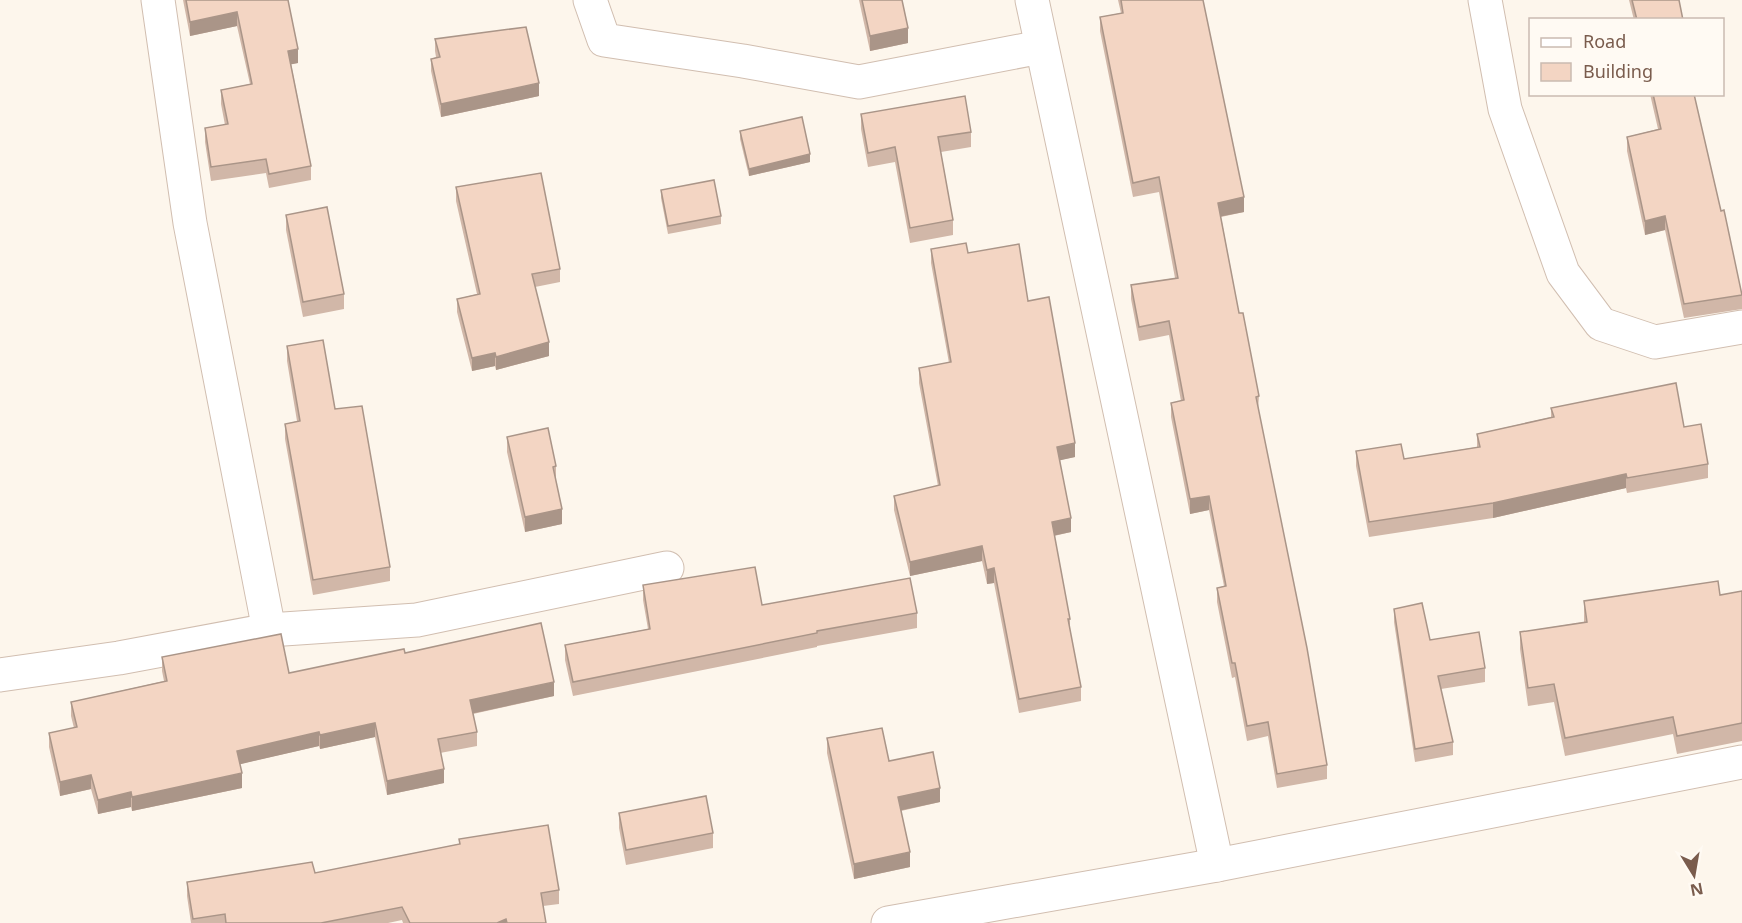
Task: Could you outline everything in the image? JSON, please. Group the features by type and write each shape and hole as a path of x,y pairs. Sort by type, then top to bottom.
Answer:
{"street":[{"path":"158,0 190,223 269,630"},
{"path":"590,0 604,40 743,61 859,82 1041,47"},
{"path":"1032,0 1217,865"},
{"path":"1485,0 1505,109 1563,273 1600,324 1654,342 1742,327"},
{"path":"0,675 119,658 269,630 417,620 667,568"},
{"path":"888,923 1217,865 1742,762"}],"building":[{"path":"186,0 288,0 298,49 288,51 311,166 269,174 266,159 211,167 205,128 228,124 221,90 252,84 237,12 190,22"},
{"path":"862,0 902,0 908,28 870,36"},
{"path":"1121,0 1203,0 1244,197 1218,203 1239,313 1243,313 1259,396 1256,397 1307,648 1327,765 1277,774 1268,722 1247,726 1217,588 1226,586 1209,496 1190,499 1171,403 1184,400 1169,321 1139,327 1131,285 1178,278 1159,177 1133,183 1100,17 1123,13"},
{"path":"1632,0 1679,0 1683,18 1636,18"},
{"path":"526,27 539,83 441,104 431,59 440,57 435,39"},
{"path":"965,96 971,132 938,137 953,220 910,228 895,147 868,153 861,114"},
{"path":"1653,96 1694,96 1721,211 1724,210 1742,295 1684,304 1665,216 1645,221 1627,137 1661,129"},
{"path":"802,117 810,154 749,169 740,131"},
{"path":"541,173 560,269 532,274 549,342 496,357 495,353 472,358 457,299 480,294 456,187"},
{"path":"714,180 721,216 668,226 661,190"},
{"path":"327,207 344,294 303,302 286,215"},
{"path":"966,243 968,253 1019,244 1028,301 1049,297 1075,443 1057,447 1071,518 1052,522 1081,687 1019,699 994,568 987,570 982,546 910,562 894,496 940,485 919,368 951,362 931,249"},
{"path":"323,340 335,409 362,406 390,567 313,580 285,424 300,421 287,346"},
{"path":"1676,383 1684,427 1701,424 1708,464 1627,478 1626,474 1493,503 1369,522 1356,451 1401,444 1404,459 1480,447 1477,434 1554,417 1551,408"},
{"path":"548,428 562,509 525,517 507,437"},
{"path":"755,567 762,605 910,578 917,613 817,631 817,633 573,682 565,645 650,629 643,585"},
{"path":"1718,581 1720,595 1742,591 1742,723 1677,736 1673,717 1565,738 1554,684 1528,688 1520,632 1587,622 1584,601"},
{"path":"1422,603 1430,640 1479,632 1485,668 1438,676 1453,742 1415,749 1394,609"},
{"path":"541,623 554,682 470,700 477,732 438,739 444,769 387,781 375,723 320,735 319,732 237,751 242,773 132,797 131,792 98,800 91,775 60,782 49,733 77,727 71,702 167,681 162,657 281,634 289,673 404,649 405,653"},
{"path":"882,728 889,761 933,752 940,788 898,797 910,852 854,864 827,738"},
{"path":"706,796 713,833 626,850 619,813"},
{"path":"548,825 559,890 541,893 546,923 507,923 506,919 497,923 410,923 402,907 321,923 226,923 225,914 193,919 187,882 312,862 315,873 460,844 459,839"}]}
